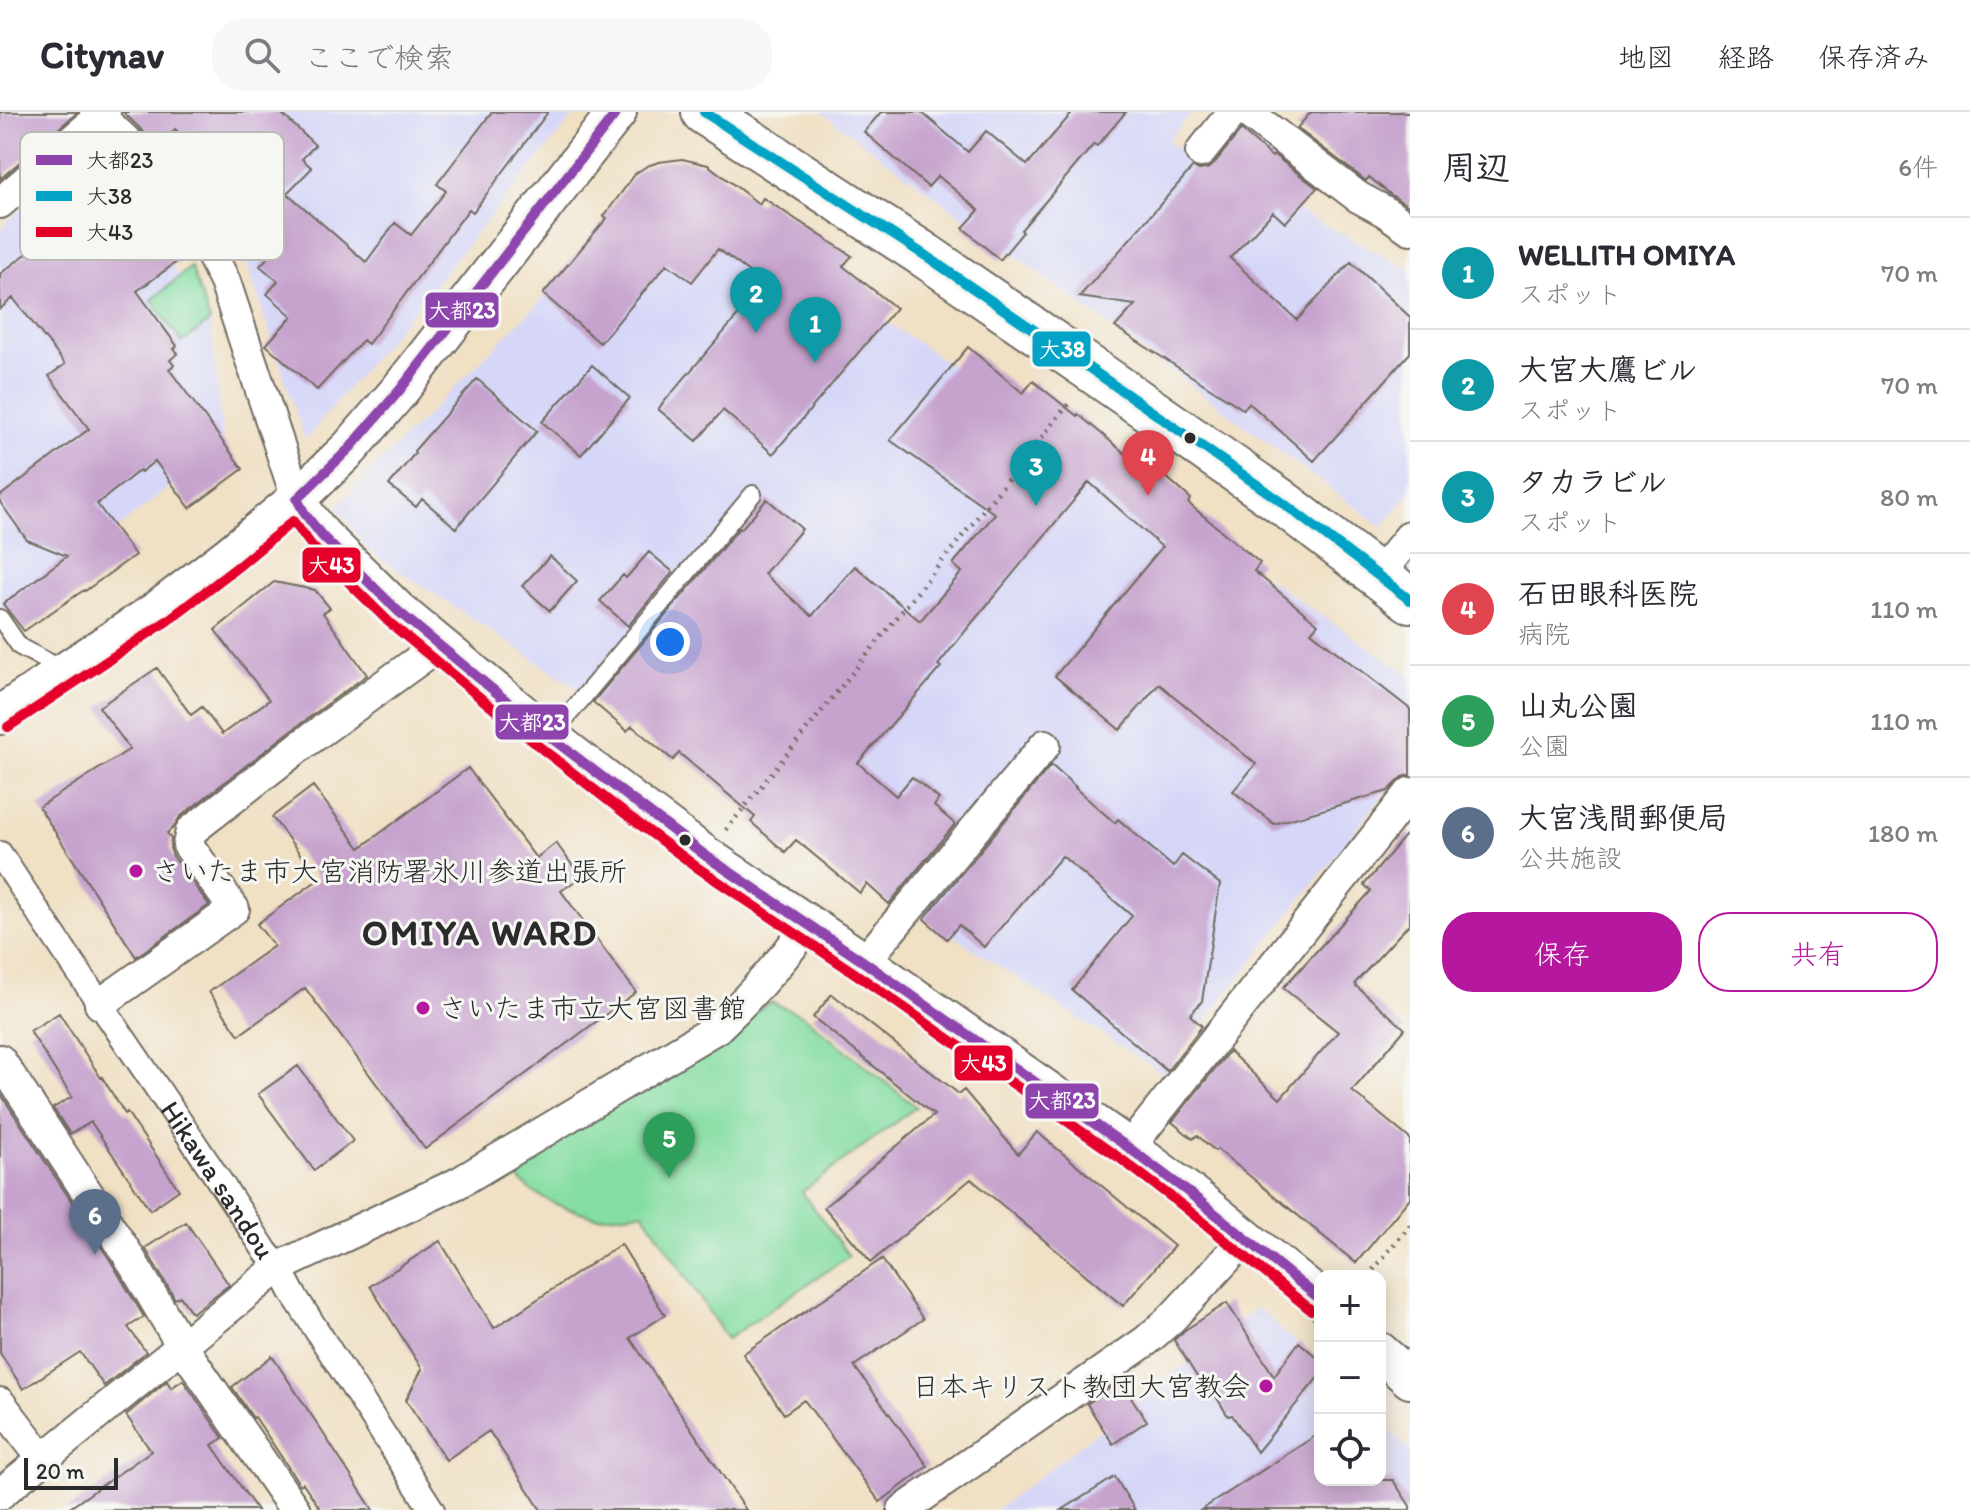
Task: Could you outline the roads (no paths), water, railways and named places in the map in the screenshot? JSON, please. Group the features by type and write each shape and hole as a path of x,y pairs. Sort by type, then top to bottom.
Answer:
{"main road":[{"path":"704,112 926,256 1095,372 1279,500 1394,587"}],"street":[{"path":"0,715 158,610 297,499 350,448 399,391 617,112"},
{"path":"1201,152 1233,112"},
{"path":"1247,112 1358,197 1410,229"},
{"path":"80,132 100,114 118,132"},
{"path":"0,203 20,185"},
{"path":"214,260 225,282 297,499 322,536 399,612 632,801 706,856 864,962 1129,1148 1314,1294"},
{"path":"1394,587 1410,536"},
{"path":"100,1004 234,909 188,845 191,831 299,747 438,646"},
{"path":"864,962 1045,745"},
{"path":"1129,1148 1410,793"},
{"name":"Hikawa sandou","path":"0,854 279,1267 432,1510"},
{"path":"0,1494 279,1267 458,1183 717,1028 777,967 808,926"},
{"path":"0,1060 125,1250 182,1346 295,1510"},
{"path":"903,1510 1146,1341 1171,1319 1246,1238"},
{"path":"1386,1357 1410,1379"},
{"path":"0,1403 43,1459"}],"lane":[{"path":"550,737 753,494"},
{"path":"0,618 20,647 67,672"}],"place":[{"name":"大宮大鷹ビル","path":"756,333"},
{"name":"WELLITH OMIYA","path":"815,363"},
{"name":"石田眼科医院","path":"1148,496"},
{"name":"タカラビル","path":"1036,506"},
{"name":"さいたま市大宮消防署氷川参道出張所","path":"136,871"},
{"name":"さいたま市立大宮図書館","path":"423,1008"},
{"name":"山丸公園","path":"669,1178"},
{"name":"大宮浅間郵便局","path":"95,1255"},
{"name":"日本キリスト教団大宮教会","path":"1266,1386"}],"district":[{"name":"OMIYA WARD","path":"480,932"}]}
